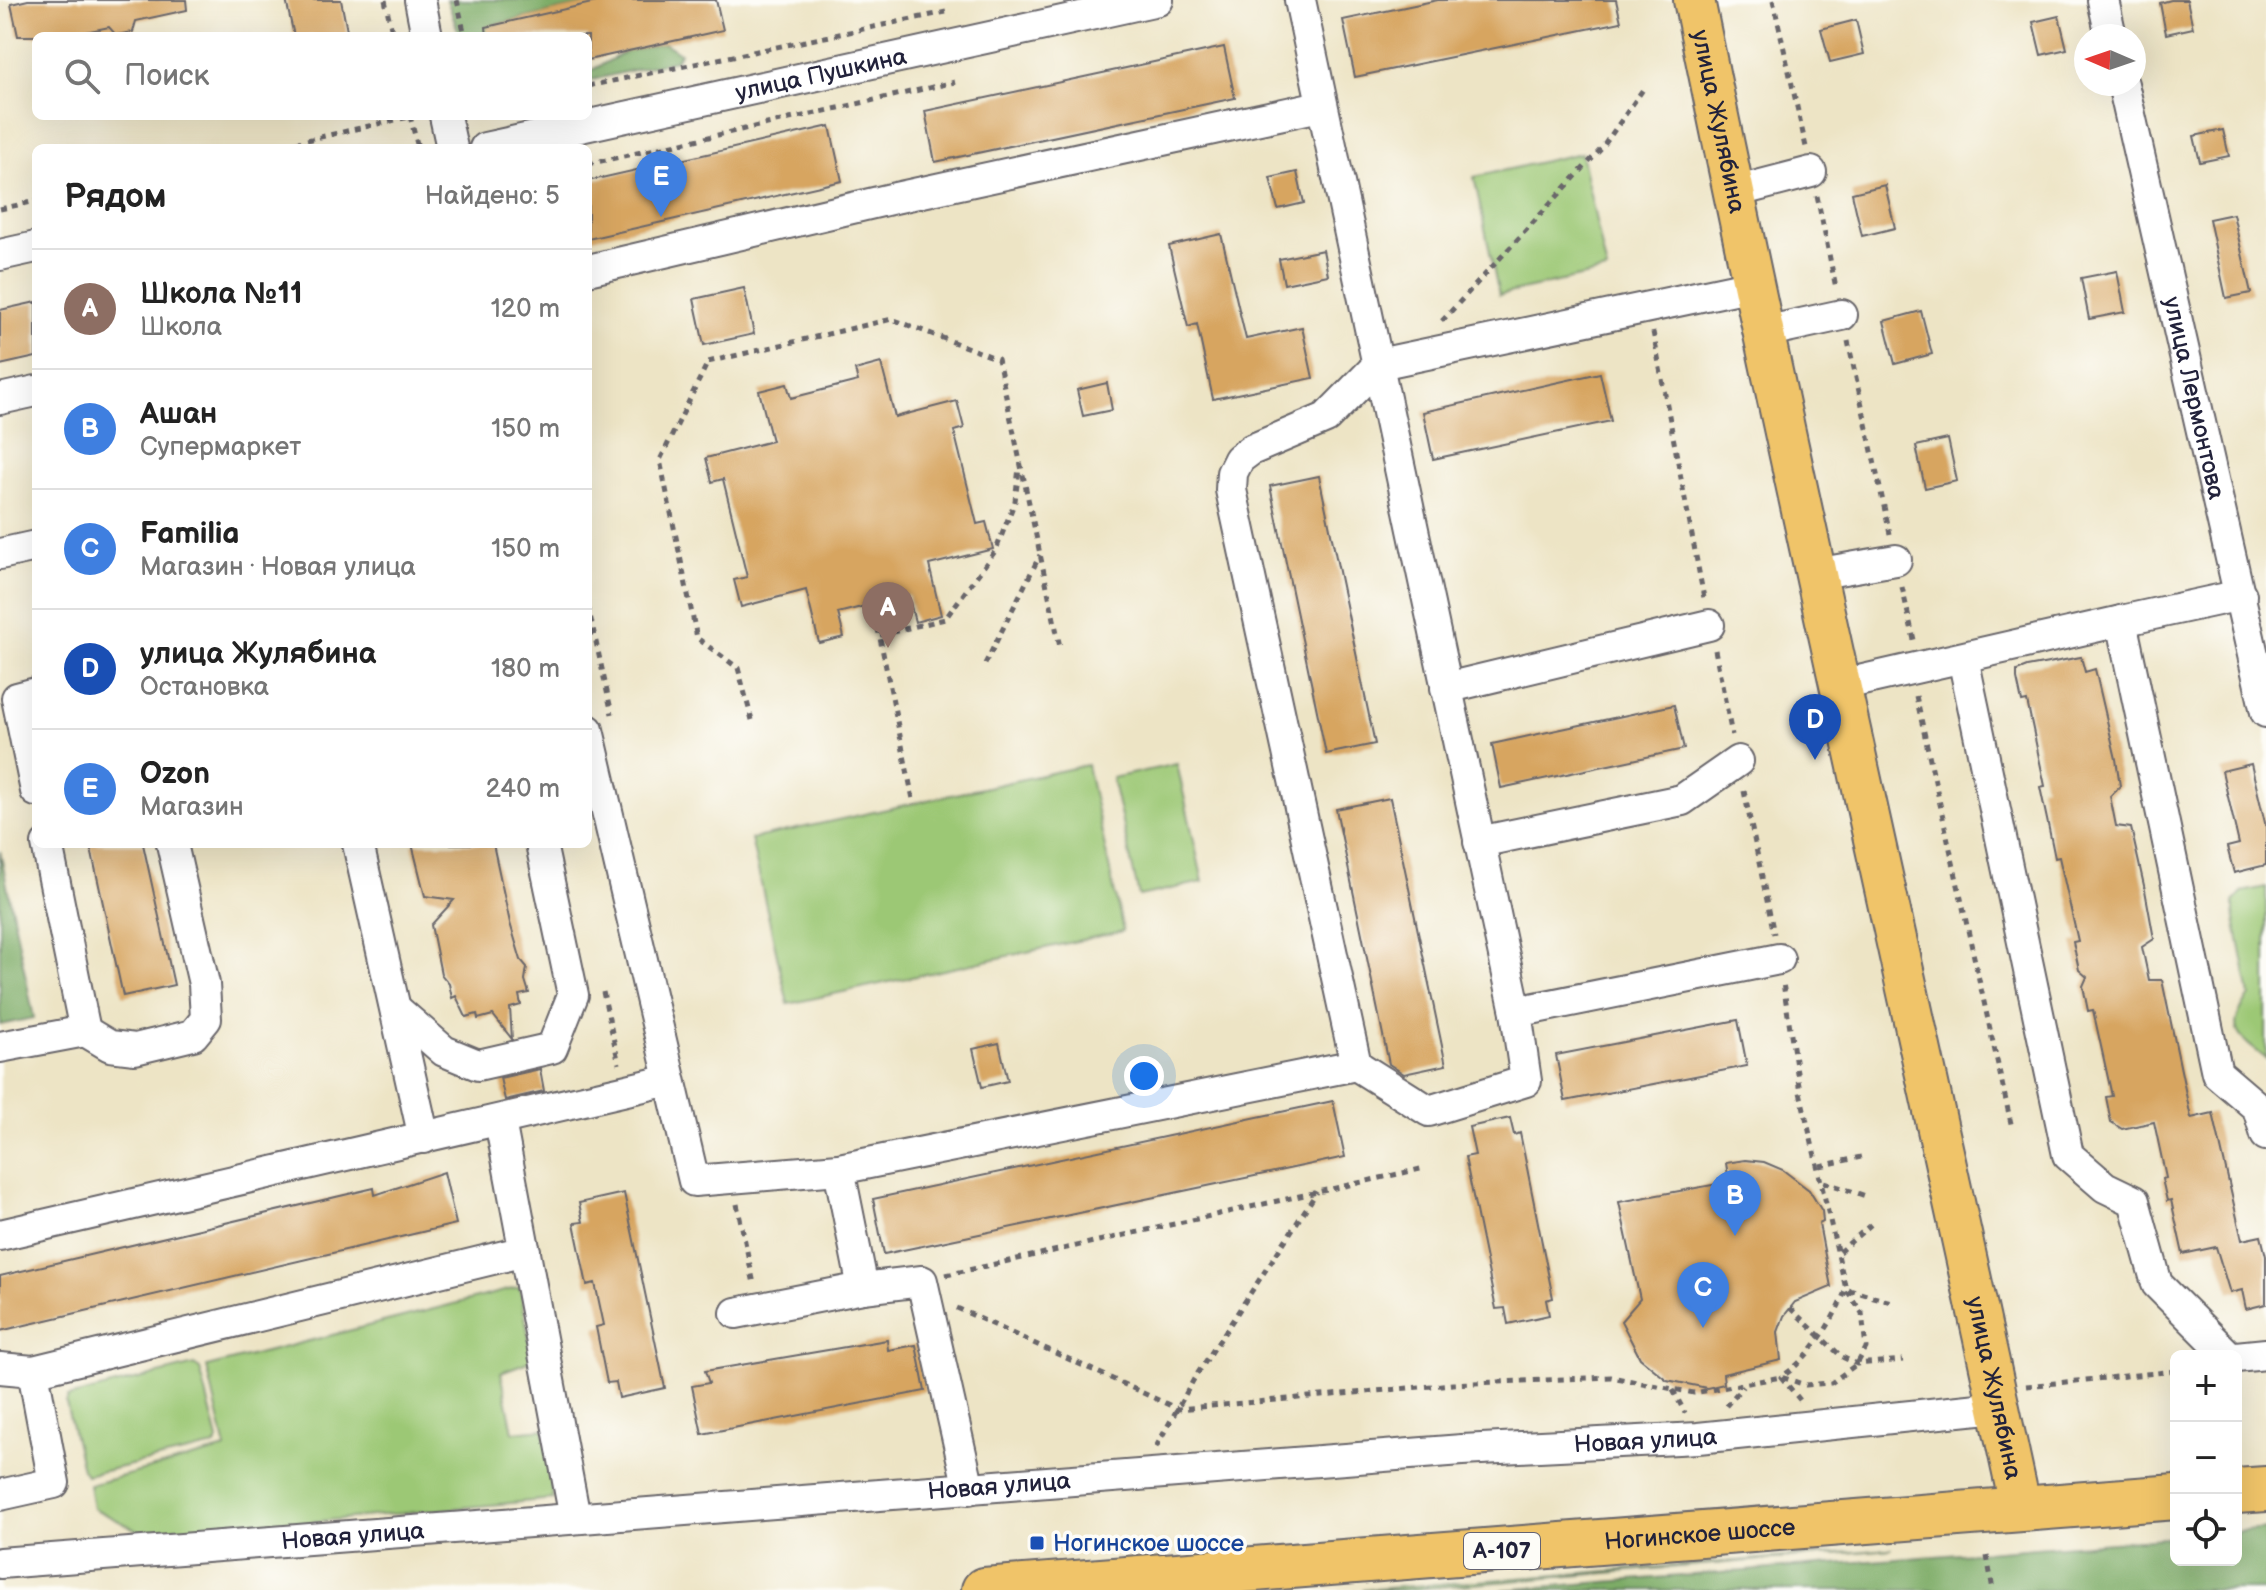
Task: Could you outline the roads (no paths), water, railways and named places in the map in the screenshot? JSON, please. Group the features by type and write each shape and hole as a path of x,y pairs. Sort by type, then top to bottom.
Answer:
{"highway":[{"path":"2242,1491 2266,1489"},
{"name":"Ногинское шоссе","path":"984,1590 2170,1498"}],"main road":[{"name":"улица Жулябина","path":"1694,0 1815,574 2021,1510"}],"street":[{"path":"420,0 426,32"},
{"name":"улица Пушкина","path":"503,144 1158,0"},
{"path":"592,747 694,1181 839,1169 1356,1065 1429,1111 1526,1081 1516,1012 1379,364 1320,106 1300,0"},
{"path":"2103,0 2108,24"},
{"name":"улица Лермонтова","path":"2126,96 2241,595 2262,673 2266,712"},
{"path":"592,269 879,202 1320,106"},
{"path":"446,120 451,144"},
{"path":"1734,192 1811,172"},
{"path":"0,255 32,248"},
{"path":"1356,1065 1231,490 1232,473 1239,459 1251,450 1326,418 1379,364 1753,285"},
{"path":"1764,332 1842,315"},
{"path":"0,399 32,392"},
{"path":"0,554 32,547"},
{"path":"1815,574 1896,560"},
{"path":"1841,685 2241,595"},
{"path":"2121,621 2217,1073 2258,1108 2266,1135"},
{"path":"1446,688 1709,625"},
{"path":"1963,658 2068,1155 2105,1187 2134,1201 2157,1284 2223,1350"},
{"path":"32,694 17,698 32,771"},
{"path":"1479,842 1682,800 1738,761"},
{"path":"48,848 85,1031"},
{"path":"0,1047 85,1031 110,1046 135,1049 193,1035 206,1019 204,984 173,848"},
{"path":"359,848 424,1138"},
{"path":"396,1009 444,1051 478,1065 552,1048 573,995 542,848"},
{"path":"1516,1012 1779,959"},
{"path":"0,1235 670,1080"},
{"path":"500,1121 575,1518"},
{"path":"839,1169 863,1288"},
{"path":"0,1368 33,1371 525,1251"},
{"path":"748,1311 863,1288 922,1281 969,1489"},
{"path":"2242,1356 2266,1354"},
{"path":"0,1495 54,1483 33,1371"},
{"name":"Новая улица","path":"0,1563 1462,1450 1698,1438 1996,1398"}],"place":[{"name":"Ozon","path":"661,217"},
{"name":"Школа №11","path":"888,648"},
{"name":"улица Жулябина","path":"1815,760"},
{"name":"Ашан","path":"1735,1236"},
{"name":"Familia","path":"1703,1328"},
{"name":"Ногинское шоссе","path":"1037,1543"}]}
